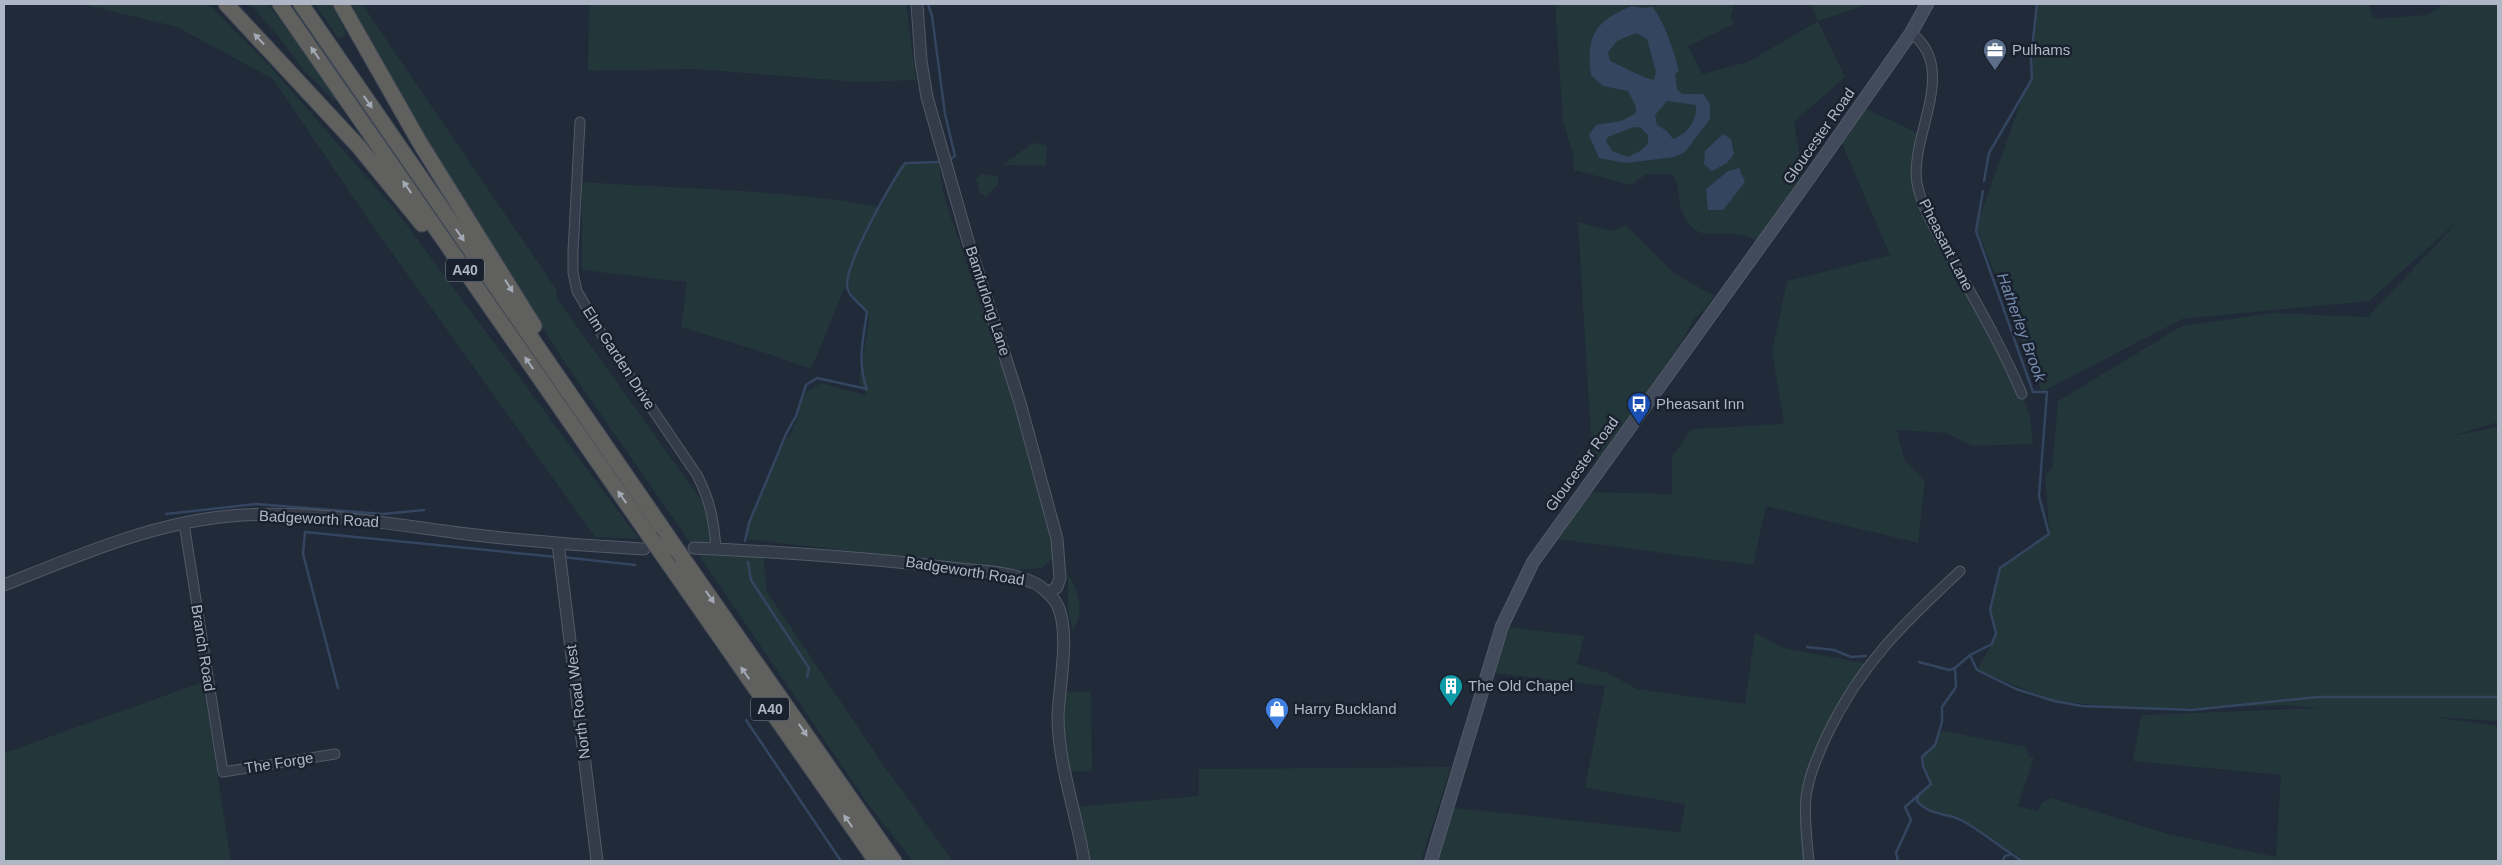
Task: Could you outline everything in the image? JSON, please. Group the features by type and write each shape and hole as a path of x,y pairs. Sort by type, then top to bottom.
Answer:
{"highway":[{"path":"226,4 360,147 506,329"},
{"name":"A40","path":"280,4 506,329 647,543 664,557 876,861"},
{"name":"A40","path":"301,4 667,535 688,552 894,861"},
{"path":"341,4 420,143 611,454"}],"main road":[{"name":"Gloucester Road","path":"1431,861 1502,626 1533,562 1911,33 1927,4"}],"street":[{"name":"Bamfurlong Lane","path":"917,4 921,61 927,97 968,241 1020,403 1057,540 1060,578 1056,587 1048,594"},
{"name":"Pheasant Lane","path":"1911,33 1924,44 1932,74 1930,108 1919,145 1916,164 1921,199 1993,332 2022,394"},
{"name":"Elm Garden Drive","path":"580,122 573,251 573,273 578,291 604,338 697,474 709,498 716,549"},
{"name":"Badgeworth Road","path":"4,585 94,550 184,523 231,516 297,515 558,543 647,543"},
{"name":"Branch Road","path":"184,523 223,772"},
{"name":"North Road West","path":"558,543 597,861"},
{"name":"Badgeworth Road","path":"688,552 716,549 763,550 889,560 1000,574 1033,582 1055,601 1062,619 1058,718 1063,757 1084,861"},
{"path":"1809,861 1805,810 1808,783 1815,761 1840,707 1858,678 1884,645 1960,571"},
{"name":"The Forge","path":"223,772 335,754"}],"green space":[{"path":"82,4 207,4 211,7 270,66 398,213 639,539 595,537 370,222 273,79 177,27"},
{"path":"250,4 268,4 333,90 336,102 303,69 283,42"},
{"path":"315,4 331,4 345,30 345,37 338,38"},
{"path":"351,4 362,4 556,289 558,300 714,518 716,549 763,550 767,592 884,766 953,861 913,861 868,804 694,548 565,363 458,195"},
{"path":"589,4 906,4 916,80 858,82 696,69 588,71"},
{"path":"1555,4 1734,4 1731,16 1734,24 1688,46 1702,74 1748,62 1818,21 1845,77 1794,122 1805,184 1763,243 1744,236 1709,234 1695,230 1683,214 1677,185 1672,174 1646,174 1631,185 1574,170 1573,154 1563,120"},
{"path":"1810,4 1869,4 1818,21"},
{"path":"2037,4 2369,4 2373,19 2427,15 2444,4 2498,4 2498,422 2451,436 2498,427 2497,721 2432,717 2498,726 2498,861 2024,861 2011,850 2015,857 1962,820 1923,808 1917,801 1918,796 1931,784 1923,766 1922,757 1934,745 1939,730 2026,747 2029,757 2034,758 2018,806 2038,811 2042,802 2052,798 2168,834 2276,857 2281,775 2133,761 2141,715 2319,708 2283,705 2152,710 2054,701 1977,670 1996,633 1990,610 2000,568 2047,535 2049,527 2045,474 2052,468 2058,401 2182,326 2274,313 2368,317 2459,220 2369,301 2182,319 2042,392 1976,227 2032,71"},
{"path":"1860,106 1922,135 1919,191 2022,394 2030,418 2033,444 1972,446 1947,433 1897,430 1904,459 1925,481 1918,543 1766,506 1753,565 1550,538 1582,492 1672,494 1672,456 1692,429 1784,424 1772,352 1787,281 1890,255 1839,136"},
{"path":"1033,143 1047,145 1046,166 1002,165"},
{"path":"904,162 938,162 944,196 1014,404 1053,550 1053,558 1042,568 1010,570 747,539 751,510 759,503 782,443 791,434 798,416 803,394 821,383 866,395 859,380 869,321 867,310 857,302 846,285 811,369 681,327 687,282 582,270 582,182 807,196 881,207 899,167"},
{"path":"981,174 998,176 998,184 986,197 980,193 976,179"},
{"path":"1578,222 1611,231 1626,225 1674,273 1714,296 1707,307 1695,318 1677,349 1599,459 1592,454"},
{"path":"1068,574 1078,595 1080,609 1077,624 1073,631 1068,609"},
{"path":"1502,626 1584,636 1577,664 1608,673 1637,689 1745,704 1755,633 1784,648 1868,664 1858,678 1808,783 1809,861 1431,861 1447,807 1680,832 1685,804 1585,788 1605,686 1487,672"},
{"path":"203,682 231,861 4,861 4,753"},
{"path":"1060,691 1091,692 1092,771 1066,772"},
{"path":"1451,767 1421,861 1084,861 1074,807 1199,796 1199,769"}],"water":[{"path":"1632,6 1642,8 1653,7 1672,46 1677,62 1679,71 1675,74 1677,89 1682,94 1703,94 1710,104 1710,119 1685,152 1674,157 1626,163 1599,158 1589,135 1596,125 1621,121 1636,113 1636,107 1628,91 1603,86 1591,75 1590,49 1596,31 1609,17","holes":["1636,33 1647,39 1656,72 1654,80 1610,61 1608,52 1617,41","1667,101 1696,105 1695,116 1690,126 1683,134 1673,139 1667,131 1657,125 1655,115","1634,127 1641,128 1648,135 1648,144 1640,151 1628,157 1612,151 1606,141 1608,137"]},
{"path":"1723,134 1731,139 1734,154 1727,163 1712,171 1704,164 1705,151"},
{"path":"1739,168 1745,182 1723,210 1708,210 1706,189 1728,171"}],"waterway":[{"path":"928,4 932,16 945,114 955,156 949,160"},
{"name":"Hatherley Brook","path":"1984,181 1989,153 2032,79 2031,57 2037,4"},
{"path":"745,541 749,523 786,434 796,416 806,385 817,378 867,389 862,370 867,312 849,293 847,285 849,273 870,223 905,163 941,162"},
{"name":"Hatherley Brook","path":"1898,861 1896,853 1911,820 1905,807 1931,784 1923,766 1922,757 1935,745 1942,722 1942,707 1956,687 1955,668 1970,655 1992,644 1996,633 1990,610 2000,568 2049,534 2039,496 2047,392 2033,392 1976,231 1983,191"},
{"path":"166,514 256,504 383,514 424,510"},
{"path":"338,688 303,554 305,532 557,557"},
{"path":"562,557 635,565"},
{"path":"748,562 751,580 809,668 807,677"},
{"path":"1807,647 1834,650 1851,657 1866,656"},
{"path":"1970,655 1977,670 2016,689 2054,701 2082,706 2192,710 2318,697 2498,697"},
{"path":"1919,662 1949,670 1955,668"},
{"path":"746,720 841,861"},
{"path":"1805,780 1810,764"},
{"path":"1918,796 1917,801 1928,810 1963,821 2022,861"},
{"path":"1801,818 1804,861"},
{"path":"2003,860 2005,856 2009,855"}],"place":[{"name":"Pulhams","path":"1995,71"},
{"name":"Pheasant Inn","path":"1639,425"},
{"name":"The Old Chapel","path":"1451,707"},
{"name":"Harry Buckland","path":"1277,730"}]}
